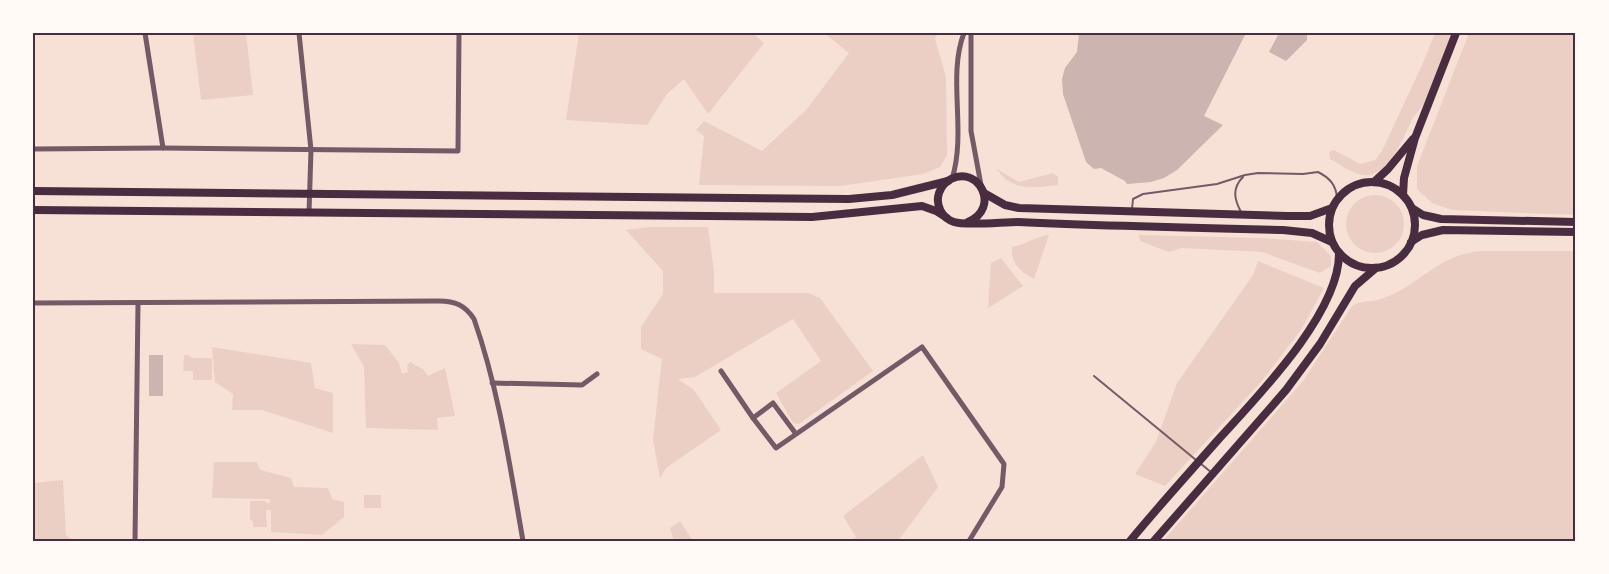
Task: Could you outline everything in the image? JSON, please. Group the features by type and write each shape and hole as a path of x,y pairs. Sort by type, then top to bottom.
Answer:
{"main road":[{"path":"1403,195 1404,178 1415,138 1456,33"},
{"path":"1374,182 1389,169 1415,138"},
{"path":"33,191 849,199 892,195 965,177 976,182 983,190 1011,207 1245,216 1310,216 1332,208"},
{"path":"947,218 939,206 938,199 943,186 950,180"},
{"path":"1154,541 1286,390 1320,344 1355,286 1376,268 1393,262 1407,250 1415,229 1411,208 1403,195 1389,186 1374,182 1356,185 1337,198 1328,225 1332,242 1345,259 1360,266 1376,268"},
{"path":"968,222 979,216 982,211 983,190"},
{"path":"33,210 812,217 922,206 961,223 1008,222 1300,231 1312,233 1332,242"},
{"path":"1411,208 1423,215 1441,219 1576,222"},
{"path":"1411,242 1426,234 1443,230 1576,232"},
{"path":"1130,541 1272,381 1315,320 1330,293 1335,280 1339,253"}],"street":[{"path":"145,33 163,148"},
{"path":"299,33 311,150 309,213"},
{"path":"33,149 458,151 459,33"},
{"path":"950,180 958,149 958,59 964,33"},
{"path":"971,33 971,131 983,190"},
{"path":"33,303 447,301 464,306 474,319 492,383 524,541"},
{"path":"135,541 138,303"},
{"path":"721,371 776,448 922,347 1004,464 1002,487 969,541"},
{"path":"492,383 582,385 597,374"},
{"path":"753,418 773,403 796,434"}],"lane":[{"path":"1130,226 1133,199 1143,194 1217,184 1258,173 1318,172 1328,177 1334,184 1337,198"},
{"path":"1245,175 1238,182 1234,194 1239,210 1245,216"},
{"path":"1094,376 1212,473"}],"shaded area":[{"path":"193,33 246,33 253,95 201,100"},
{"path":"579,33 753,33 764,43 708,114 684,79 667,94 647,125 566,120"},
{"path":"824,33 938,33 935,39 946,77 947,155 940,167 923,174 841,186 699,185 704,136 696,130 704,121 762,151 807,109 849,53"},
{"path":"1435,33 1452,33 1428,95 1390,160 1377,172 1364,175 1349,170 1330,159 1329,152 1334,150 1360,164 1375,160 1382,151"},
{"path":"1469,33 1576,33 1576,215 1452,210 1432,203 1417,189 1417,166"},
{"path":"997,169 1019,182 1053,173 1058,177 1058,185 1024,187 1016,185 1009,182"},
{"path":"1369,195 1381,195 1396,203 1404,218 1404,230 1396,245 1381,253 1369,253 1354,245 1346,230 1346,218 1354,203"},
{"path":"650,227 708,227 714,271 714,293 808,293 820,298 873,371 799,424 793,423 776,393 821,361 793,319 695,377 678,379 694,390 721,430 666,468 660,479 653,439 662,359 641,349 641,327 663,294 663,271 626,230"},
{"path":"1049,235 1034,279 1017,266 1013,258 1012,247"},
{"path":"1139,235 1263,238 1317,242 1331,256 1331,266 1320,273 1262,252 1182,248 1169,252 1140,241"},
{"path":"1481,251 1576,251 1576,541 1163,541 1303,381 1352,306 1360,302 1384,298 1452,258"},
{"path":"1001,258 1023,286 988,308 991,263"},
{"path":"1258,261 1324,288 1301,330 1261,382 1165,486 1135,474 1156,442 1177,383 1253,275"},
{"path":"351,344 385,345 399,363 402,374 408,372 407,366 410,362 423,369 428,376 445,368 455,416 437,418 438,430 366,428 364,367"},
{"path":"212,347 311,363 315,388 333,393 333,433 262,410 232,410 233,394 215,382"},
{"path":"184,355 189,355 191,358 212,358 212,380 193,380 193,371 183,371"},
{"path":"923,455 938,487 898,541 851,541 856,537 843,516"},
{"path":"214,462 257,462 260,470 291,478 294,487 328,488 332,499 344,502 344,517 322,535 271,532 271,510 266,510 267,527 253,527 250,519 250,501 270,503 270,499 212,498"},
{"path":"63,480 66,535 74,541 33,541 33,483"},
{"path":"364,495 381,495 381,508 364,508"},
{"path":"680,521 693,541 674,541 670,528"}],"building":[{"path":"1079,33 1246,33 1204,116 1223,125 1177,170 1164,178 1151,182 1127,184 1101,168 1094,169 1086,162 1063,94 1062,79 1065,68 1077,52"},
{"path":"1279,33 1307,33 1307,40 1286,61 1269,52"},
{"path":"149,355 163,355 163,396 149,396"}]}
